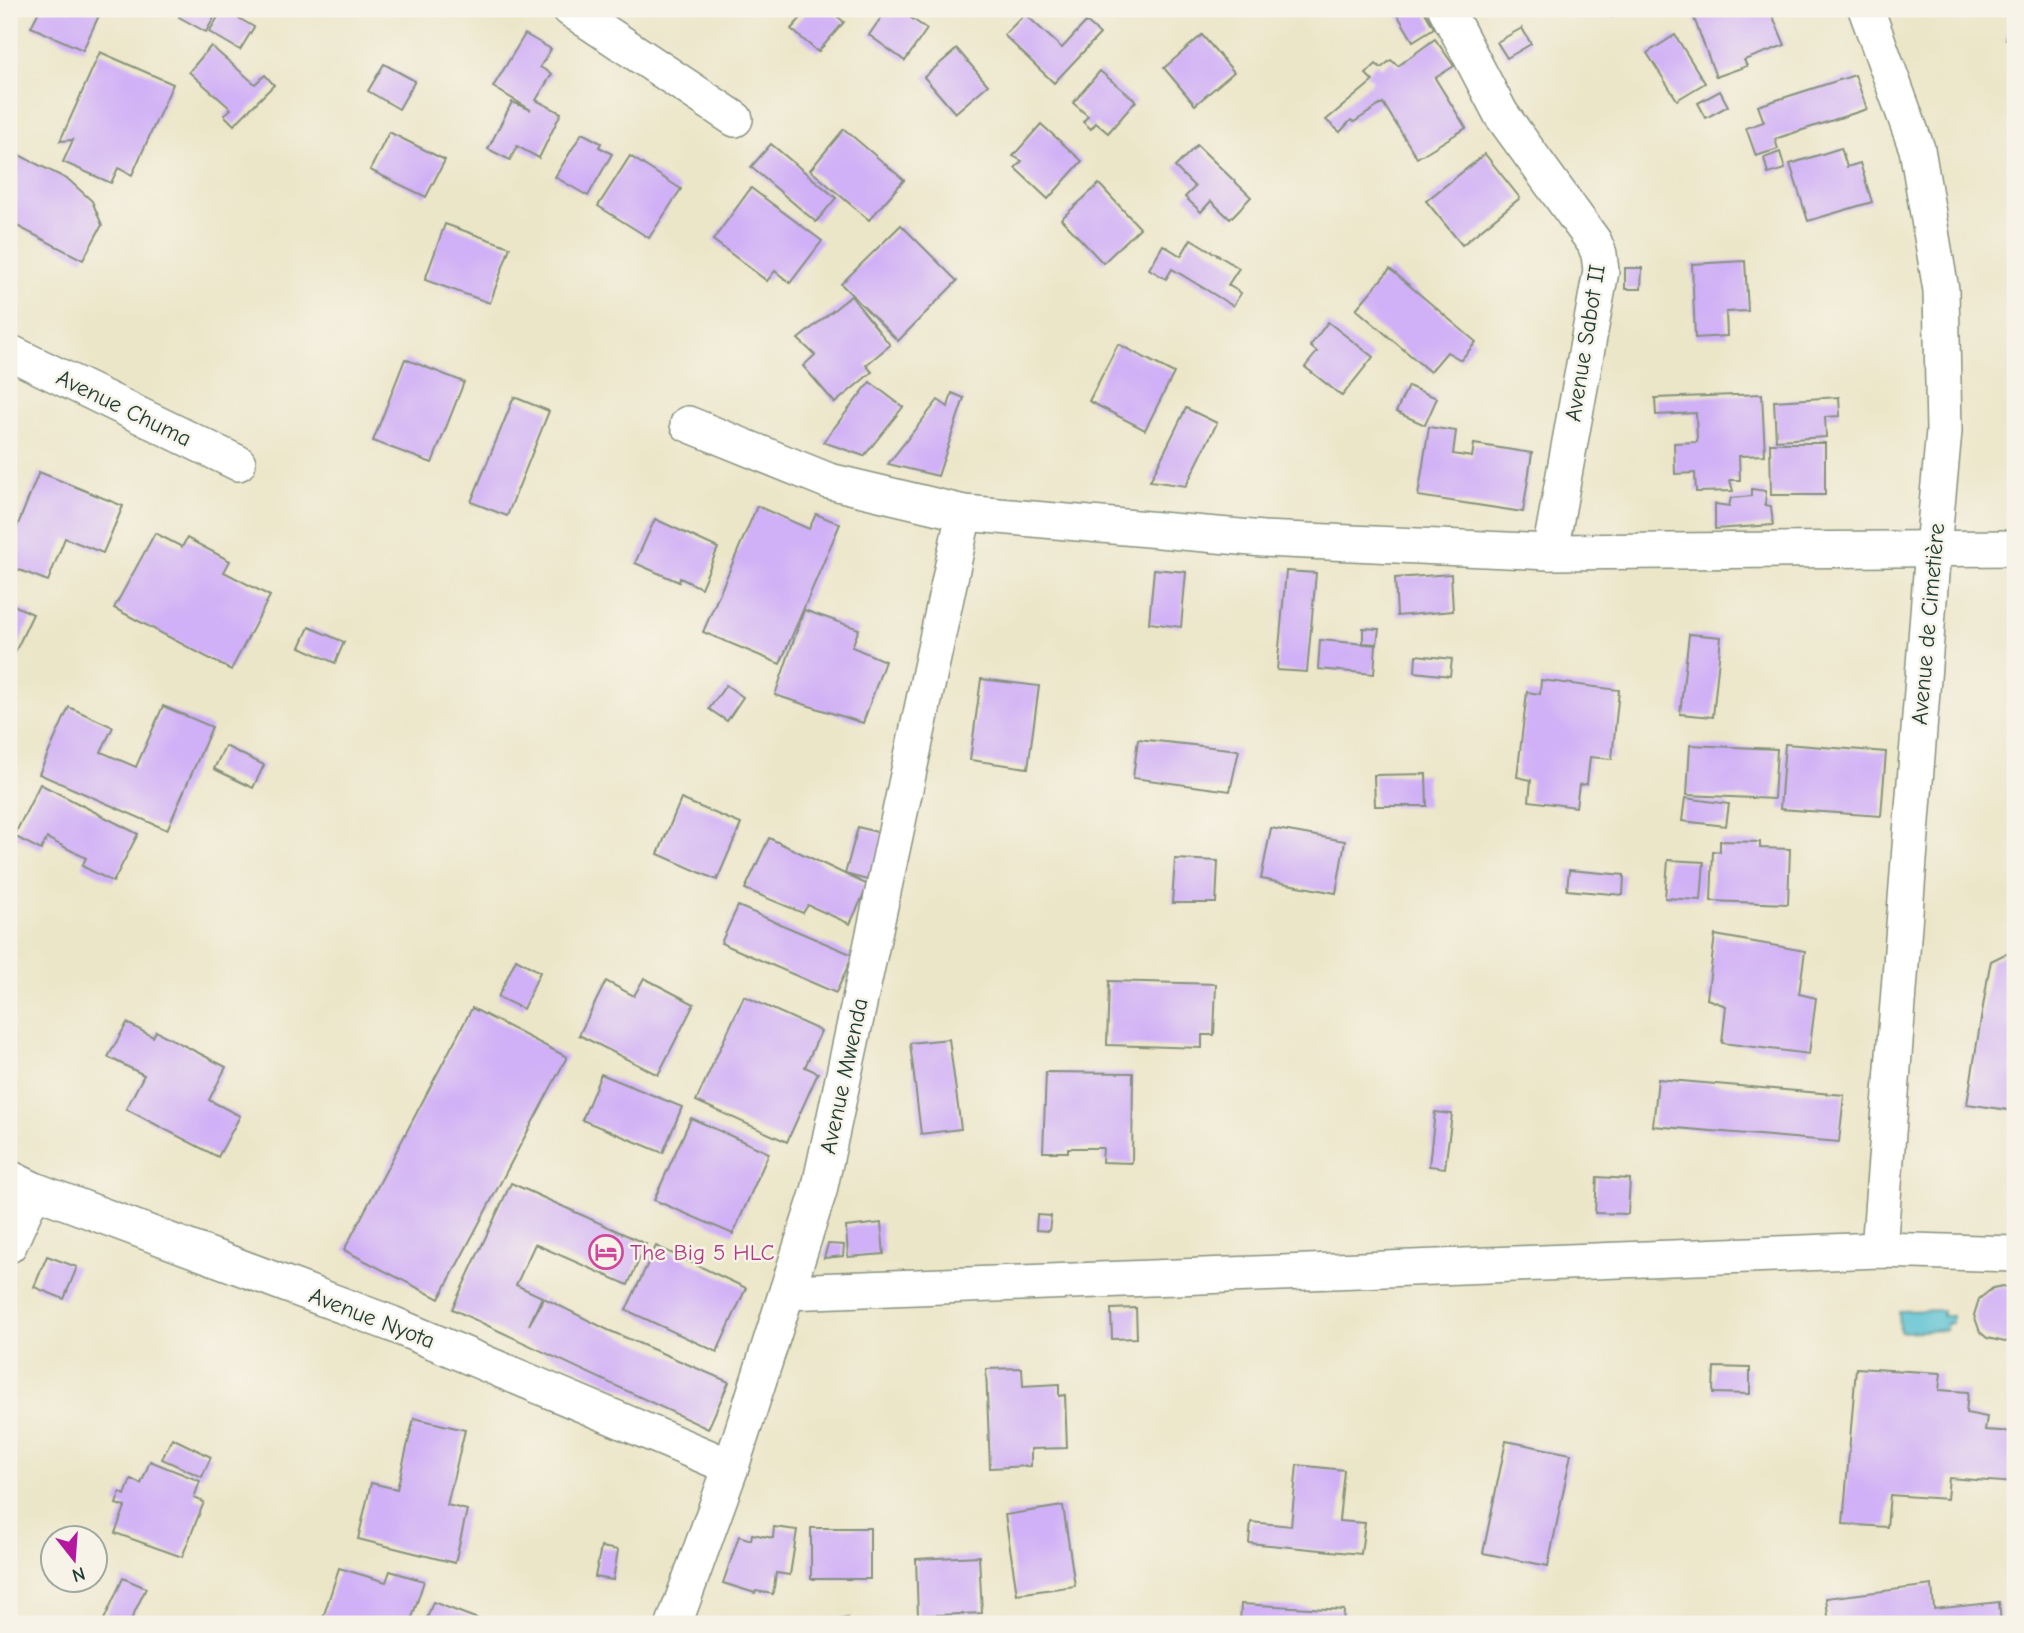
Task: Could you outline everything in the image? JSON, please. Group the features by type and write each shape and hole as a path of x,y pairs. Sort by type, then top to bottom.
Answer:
{"street":[{"path":"570,9 735,119"},
{"name":"Avenue Sabot II","path":"1446,9 1501,114 1594,242 1599,254 1601,271 1550,552"},
{"name":"Avenue de Cimetière","path":"1866,9 1917,149 1941,290 1944,431 1880,1250"},
{"name":"Avenue Chuma","path":"9,352 239,463"},
{"path":"688,424 829,481 964,513 1263,540 1550,552 2015,548"},
{"name":"Avenue Mwenda","path":"674,1624 731,1466 819,1191 964,513"},
{"path":"9,1245 21,1184"},
{"name":"Avenue Nyota","path":"21,1184 392,1324 731,1466"},
{"path":"787,1292 1880,1250 2015,1254"}],"water":[{"path":"1943,1310 1943,1316 1952,1316 1952,1323 1946,1324 1946,1330 1900,1332 1899,1311"}],"building":[{"path":"40,9 102,9 83,50 31,27"},
{"path":"184,9 219,9 206,32 179,17"},
{"path":"223,9 254,27 240,50 209,32"},
{"path":"809,9 829,9 844,22 818,52 791,29"},
{"path":"887,9 898,9 927,29 905,61 869,35"},
{"path":"1394,9 1423,9 1434,28 1413,41"},
{"path":"1609,9 1630,9 1613,17"},
{"path":"1721,9 1779,9 1771,12 1785,45 1744,60 1747,66 1716,77 1694,18"},
{"path":"2010,9 2015,9 2015,40 2006,39"},
{"path":"1025,14 1062,48 1086,22 1100,34 1054,83 1004,35"},
{"path":"1522,28 1531,44 1507,58 1497,42"},
{"path":"525,34 551,49 540,67 552,74 536,100 561,113 539,158 517,146 510,160 488,149 512,102 531,110 493,87"},
{"path":"1202,35 1234,72 1195,105 1164,68"},
{"path":"1675,35 1705,83 1677,100 1647,53"},
{"path":"1435,39 1454,66 1435,78 1466,128 1417,158 1383,103 1354,122 1351,120 1340,132 1326,120 1373,81 1366,74 1376,64 1381,68 1391,60 1398,66"},
{"path":"211,46 255,84 265,75 274,85 234,125 224,115 231,109 189,72"},
{"path":"957,49 988,85 955,113 924,77"},
{"path":"100,52 173,84 132,175 118,168 111,183 63,162 73,140 60,141"},
{"path":"384,64 415,81 399,109 368,91"},
{"path":"1100,71 1136,101 1108,133 1096,123 1091,129 1083,122 1088,116 1073,103"},
{"path":"1855,75 1867,109 1775,139 1778,149 1756,156 1746,128 1764,122 1758,106"},
{"path":"1720,91 1728,106 1706,118 1698,103"},
{"path":"1041,124 1082,161 1048,199 1015,168 1022,161 1013,156"},
{"path":"844,129 904,180 869,220 810,170"},
{"path":"389,132 445,160 426,197 370,170"},
{"path":"582,133 601,143 599,147 612,154 588,196 555,177"},
{"path":"771,144 836,198 816,222 751,167"},
{"path":"1197,145 1251,197 1230,219 1211,201 1201,212 1185,197 1195,187 1175,167"},
{"path":"1841,148 1847,167 1860,163 1872,202 1808,221 1790,164"},
{"path":"9,150 69,180 92,201 102,225 83,260 9,222"},
{"path":"1780,152 1785,169 1768,174 1764,158"},
{"path":"1485,154 1520,198 1462,245 1426,201"},
{"path":"630,156 681,189 649,238 598,206"},
{"path":"1099,184 1140,228 1103,263 1061,219"},
{"path":"751,188 822,241 790,283 775,271 767,281 713,240"},
{"path":"445,224 510,247 490,303 425,280"},
{"path":"901,225 957,281 898,341 841,284"},
{"path":"1191,239 1239,268 1228,285 1241,293 1233,306 1172,269 1166,279 1149,269 1163,245 1181,256"},
{"path":"1745,261 1748,311 1726,312 1727,336 1695,338 1692,264"},
{"path":"1625,268 1642,268 1641,289 1625,289"},
{"path":"1390,269 1476,342 1461,360 1447,352 1430,372 1356,309"},
{"path":"851,296 890,345 866,365 872,372 835,403 803,366 815,355 798,339"},
{"path":"1328,322 1373,357 1342,396 1305,367 1317,352 1310,346"},
{"path":"1118,344 1174,373 1145,430 1089,401"},
{"path":"405,359 464,382 432,463 373,441"},
{"path":"870,382 903,407 864,456 823,442"},
{"path":"1408,386 1437,398 1425,425 1396,412"},
{"path":"952,393 964,398 938,476 888,464 938,400 948,407"},
{"path":"1762,394 1765,455 1739,456 1740,480 1730,480 1733,491 1696,492 1695,473 1675,474 1674,443 1697,442 1696,413 1656,415 1655,398"},
{"path":"514,397 549,411 507,516 471,502"},
{"path":"1839,397 1840,416 1825,417 1826,437 1776,440 1774,401"},
{"path":"1186,408 1217,423 1186,486 1150,481"},
{"path":"1429,427 1456,431 1453,454 1472,457 1474,444 1532,453 1523,512 1418,496"},
{"path":"1770,443 1825,443 1825,495 1771,495"},
{"path":"39,472 123,506 103,553 65,538 48,581 9,566 9,547"},
{"path":"1752,489 1766,491 1765,505 1771,506 1773,525 1715,529 1715,504 1729,506 1731,498 1752,496"},
{"path":"757,506 809,529 816,514 840,524 780,664 703,632"},
{"path":"655,519 718,548 701,588 680,578 679,582 635,563"},
{"path":"155,533 182,547 187,538 230,561 224,572 270,596 231,670 114,608"},
{"path":"1154,569 1186,572 1181,627 1149,623"},
{"path":"1286,571 1316,573 1307,672 1277,670"},
{"path":"1451,574 1453,611 1397,616 1395,578"},
{"path":"9,603 33,614 9,665"},
{"path":"804,610 859,629 852,647 885,661 863,723 775,695"},
{"path":"309,627 344,642 335,663 300,647"},
{"path":"1363,628 1379,629 1377,644 1363,643"},
{"path":"1689,634 1721,637 1713,717 1680,714"},
{"path":"1320,640 1376,645 1374,674 1318,669"},
{"path":"1416,655 1452,659 1450,676 1415,672"},
{"path":"981,679 1039,686 1028,768 970,760"},
{"path":"1541,680 1619,690 1612,759 1590,757 1587,784 1579,785 1576,807 1529,801 1531,780 1517,777 1527,692 1540,694"},
{"path":"726,685 743,697 727,721 709,709"},
{"path":"163,706 212,727 167,830 39,774 69,707 113,727 101,752 136,767"},
{"path":"1138,739 1239,750 1230,791 1133,778"},
{"path":"1785,744 1886,752 1881,816 1780,809"},
{"path":"1690,745 1777,749 1774,799 1687,795"},
{"path":"225,746 264,765 253,788 214,769"},
{"path":"1426,774 1427,806 1375,806 1374,775"},
{"path":"40,784 138,834 113,882 82,866 86,858 47,838 41,850 14,836"},
{"path":"1685,798 1729,804 1726,826 1682,821"},
{"path":"681,799 741,824 717,880 658,854"},
{"path":"858,827 884,834 871,881 845,874"},
{"path":"1271,828 1345,841 1336,893 1261,879"},
{"path":"769,838 868,885 850,924 808,905 803,913 745,889"},
{"path":"1720,841 1760,842 1760,848 1790,849 1788,904 1711,901 1713,851 1720,852"},
{"path":"1175,859 1218,861 1216,903 1172,903"},
{"path":"1668,860 1704,862 1701,900 1665,898"},
{"path":"1569,870 1624,875 1623,895 1567,890"},
{"path":"738,906 853,955 836,993 721,943"},
{"path":"1715,935 1805,951 1799,994 1816,998 1809,1054 1722,1043 1726,1006 1707,999"},
{"path":"2005,954 2015,956 2015,1111 1967,1104 1991,961"},
{"path":"516,959 540,972 523,1009 498,997"},
{"path":"644,978 694,1004 658,1075 579,1035 606,981 634,996"},
{"path":"1109,981 1216,984 1214,1035 1202,1035 1202,1048 1107,1045"},
{"path":"744,996 821,1031 805,1067 818,1073 787,1142 696,1101"},
{"path":"472,1008 567,1057 439,1299 344,1250"},
{"path":"127,1023 153,1037 156,1031 226,1067 209,1100 240,1116 218,1157 126,1109 144,1075 108,1057"},
{"path":"949,1039 961,1129 921,1134 910,1043"},
{"path":"1046,1072 1133,1073 1132,1163 1102,1162 1103,1148 1068,1148 1068,1152 1043,1152"},
{"path":"601,1074 682,1107 663,1153 582,1120"},
{"path":"1658,1079 1844,1095 1839,1142 1653,1126"},
{"path":"1435,1112 1452,1114 1445,1168 1429,1166"},
{"path":"691,1118 769,1153 733,1234 654,1200"},
{"path":"1597,1177 1630,1179 1628,1214 1595,1213"},
{"path":"511,1183 646,1244 628,1285 535,1244 516,1285 542,1297 529,1325 544,1298 608,1330 729,1382 708,1429 452,1309"},
{"path":"1037,1215 1051,1216 1049,1231 1036,1230"},
{"path":"881,1223 884,1254 848,1257 846,1227"},
{"path":"828,1244 844,1245 843,1256 824,1258"},
{"path":"656,1246 746,1288 717,1352 626,1310"},
{"path":"47,1256 77,1267 64,1299 34,1287"},
{"path":"2003,1286 2015,1290 2015,1339 2005,1342 1987,1338 1980,1332 1974,1315 1979,1299 1993,1288"},
{"path":"1136,1308 1137,1338 1112,1339 1111,1309"},
{"path":"1714,1367 1750,1368 1750,1394 1713,1393"},
{"path":"1022,1368 1023,1386 1059,1384 1059,1396 1065,1395 1067,1448 1031,1449 1031,1466 990,1468 986,1369"},
{"path":"1856,1368 1941,1373 1939,1390 1968,1392 1966,1413 1987,1417 1985,1430 2015,1432 2015,1483 1949,1478 1947,1499 1890,1495 1887,1527 1843,1524"},
{"path":"414,1418 465,1430 447,1505 467,1510 455,1563 358,1539 371,1483 397,1489"},
{"path":"172,1438 211,1457 202,1477 162,1459"},
{"path":"1506,1441 1571,1454 1548,1566 1483,1553"},
{"path":"150,1461 200,1481 194,1498 204,1502 182,1557 115,1533 125,1507 116,1504 120,1492 125,1495 131,1479 141,1484"},
{"path":"1297,1465 1344,1470 1339,1521 1365,1523 1361,1554 1249,1543 1251,1522 1291,1526"},
{"path":"1063,1506 1075,1586 1017,1594 1005,1515"},
{"path":"774,1527 797,1530 790,1575 776,1573 773,1594 755,1593 723,1583 739,1536 751,1540 752,1534 773,1538"},
{"path":"811,1528 870,1528 870,1579 811,1579"},
{"path":"601,1547 618,1550 613,1580 595,1577"},
{"path":"979,1556 982,1613 918,1616 916,1559"},
{"path":"339,1568 386,1582 390,1571 424,1581 410,1624 321,1624"},
{"path":"123,1578 146,1588 129,1624 102,1624"},
{"path":"1932,1585 1934,1609 1999,1602 2001,1624 1829,1624 1826,1598"},
{"path":"433,1602 491,1624 425,1624"},
{"path":"1241,1604 1344,1610 1343,1624 1240,1624"},
{"path":"848,1618 850,1624 822,1624 822,1623"}],"place":[{"name":"The Big 5 HLC","path":"606,1252"}]}
